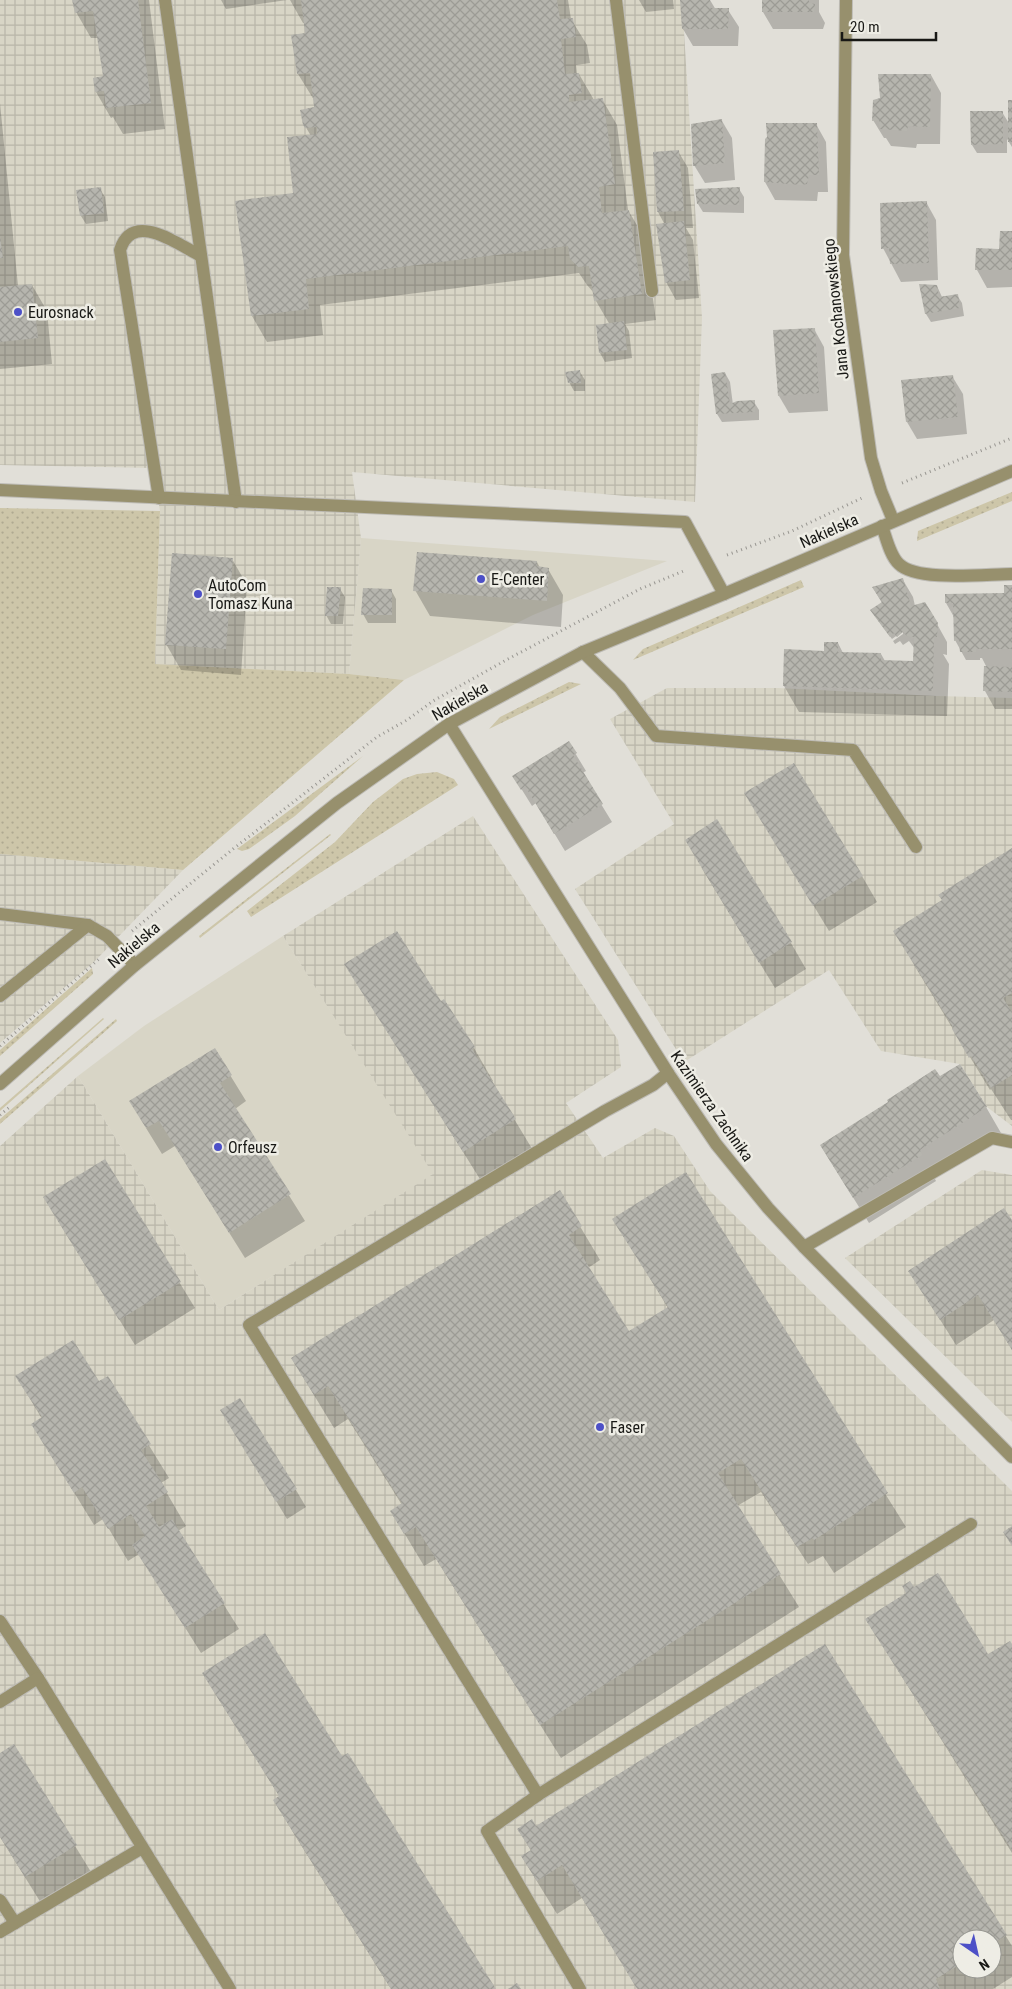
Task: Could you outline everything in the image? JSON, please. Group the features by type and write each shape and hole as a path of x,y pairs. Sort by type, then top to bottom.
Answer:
{"street":[{"path":"165,0 236,502"},
{"path":"616,0 652,291"},
{"name":"Jana Kochanowskiego","path":"846,0 844,255 871,458 882,491 893,556 897,563 905,569 929,575 1012,574"},
{"path":"159,498 120,250 128,236 143,230 153,232 201,256"},
{"name":"Nakielska","path":"0,1084 135,965 337,803 449,724 583,652 1012,471"},
{"path":"0,490 685,522 724,594"},
{"path":"583,652 620,688 656,736 852,750 916,847"},
{"name":"Kazimierza Zachnika","path":"449,724 668,1073 716,1144 768,1208 804,1247 1012,1457"},
{"path":"0,914 88,926 108,936 135,965"},
{"path":"0,996 88,926"},
{"path":"538,1795 249,1325 605,1111 653,1085 668,1073"},
{"path":"804,1247 992,1138 1012,1142"},
{"path":"580,1989 487,1831 538,1795 971,1524"},
{"path":"0,1621 38,1678 230,1989"},
{"path":"0,1702 38,1678"},
{"path":"0,1932 142,1848"},
{"path":"0,1900 15,1923"}],"path":[{"path":"907,481 1012,438"},
{"path":"726,555 792,531 862,498"},
{"path":"0,1046 116,944 233,849 377,737 407,720 433,701 508,659 640,589 676,574"},
{"path":"0,1115 14,1103"}],"shaded area":[{"path":"0,0 682,0 702,318 695,502 352,472 361,538 349,674 155,664 160,511 153,468 0,465"},
{"path":"1012,492 1012,501 917,541 918,531"},
{"path":"0,508 160,511 155,664 349,674 404,680 183,870 0,854"},
{"path":"361,538 667,561 533,615 404,680 349,674"},
{"path":"801,580 804,587 633,660 643,649"},
{"path":"569,682 581,684 489,729 500,717"},
{"path":"667,688 778,688 1012,698 1012,1126 987,1107 960,1064 881,1051 829,970 684,1062 575,889 674,824 610,719"},
{"path":"363,756 295,816 249,849 242,851 237,849"},
{"path":"437,772 454,779 458,785 251,917 247,911 335,842 373,802 403,779 417,774"},
{"path":"473,816 618,1040 621,1067 566,1103 603,1158 655,1128 674,1136 710,1191 1012,1491 1012,1989 0,1989 0,1146 78,1076 219,1310 433,1174 283,936"},
{"path":"331,835 200,938 199,936"},
{"path":"0,854 183,870 94,962 0,1043"},
{"path":"283,936 434,1174 219,1310 78,1076 144,1026"},
{"path":"92,968 93,974 0,1056 0,1050"},
{"path":"104,1019 0,1111 0,1108"},
{"path":"116,1019 117,1021 0,1124 0,1119"},
{"path":"982,1170 1012,1175 1012,1422 845,1258"}],"building":[{"path":"72,0 138,0 151,103 106,108 104,91 95,92 93,78 103,76 93,11 75,13"},
{"path":"301,0 557,0 560,19 573,18 576,37 561,39 565,74 579,73 582,93 569,95 569,102 603,98 615,184 599,187 602,213 629,210 642,294 594,301 589,266 578,267 570,259 568,246 306,279 309,309 251,316 235,201 293,193 287,137 317,134 317,127 305,128 303,125 300,110 314,107 310,73 297,74 291,35 305,33"},
{"path":"680,0 710,0 710,8 729,8 728,29 682,29"},
{"path":"762,0 809,0 809,3 815,4 814,12 762,12"},
{"path":"878,74 931,74 930,127 908,126 907,131 880,129 879,120 872,121 873,100 880,98"},
{"path":"1008,100 1012,100 1012,142 1008,142"},
{"path":"970,111 1003,111 1003,144 971,145"},
{"path":"722,119 725,163 693,166 691,124"},
{"path":"766,123 817,123 819,175 809,175 807,184 801,185 764,182"},
{"path":"679,150 684,211 657,212 653,152"},
{"path":"101,187 104,213 80,216 76,190"},
{"path":"740,187 739,205 697,204 695,189"},
{"path":"927,201 929,263 890,264 889,248 881,249 880,203"},
{"path":"684,221 690,280 665,283 656,224"},
{"path":"1000,231 1012,231 1012,270 975,270 976,248 999,249"},
{"path":"0,236 3,258 0,258"},
{"name":"Eurosnack","path":"32,284 38,338 0,342 0,287"},
{"path":"919,284 937,285 939,297 958,294 960,308 925,314"},
{"path":"624,321 627,350 599,353 596,325"},
{"path":"815,328 819,393 778,396 773,330"},
{"path":"580,370 581,383 568,383 565,372"},
{"path":"725,372 730,404 737,401 755,400 755,412 716,414 711,374"},
{"path":"953,375 958,417 906,422 901,380"},
{"name":"E-Center","path":"417,552 537,561 537,566 549,568 547,601 413,591"},
{"path":"172,553 233,558 226,649 165,645"},
{"path":"903,578 911,606 925,602 938,623 937,637 934,637 933,691 783,686 784,649 824,651 824,642 838,642 838,652 881,653 881,660 913,661 914,637 907,636 903,632 897,637 894,633 890,637 870,610 882,602 872,587"},
{"path":"1004,585 1012,585 1012,649 976,649 976,652 960,652 959,640 954,641 953,603 945,603 945,594 1004,593"},
{"path":"327,587 341,587 338,616 325,616"},
{"path":"363,588 392,589 392,615 361,615"},
{"path":"984,666 1012,667 1012,692 983,691"},
{"path":"569,741 577,753 573,755 603,804 554,834 525,786 521,790 512,776"},
{"path":"794,763 863,876 813,906 744,793"},
{"path":"717,819 792,942 759,963 685,840"},
{"path":"1012,848 1012,993 1003,998 1012,1012 1012,1075 991,1088 971,1056 969,1058 952,1029 953,1027 893,931 942,900 938,895"},
{"path":"397,931 441,1001 444,999 475,1047 472,1049 516,1119 463,1152 344,964"},
{"name":"Orfeusz","path":"215,1048 232,1075 220,1083 291,1194 229,1233 159,1121 146,1128 129,1101"},
{"path":"960,1064 987,1107 920,1150 922,1155 853,1198 820,1145 888,1102 887,1100 935,1069 940,1076"},
{"path":"105,1159 181,1282 119,1320 43,1197"},
{"name":"Faser","path":"686,1172 888,1493 814,1540 813,1538 797,1547 741,1459 718,1473 781,1574 540,1725 416,1527 404,1534 390,1511 402,1503 328,1386 314,1395 291,1358 560,1190 582,1226 569,1235 629,1331 668,1307 612,1219"},
{"path":"1004,1208 1012,1220 1012,1350 978,1295 940,1320 908,1271"},
{"path":"73,1340 99,1381 108,1376 151,1444 141,1450 168,1492 146,1506 159,1527 172,1519 225,1603 185,1628 132,1545 145,1536 131,1514 108,1529 82,1487 74,1493 31,1424 42,1417 15,1376"},
{"path":"240,1398 297,1489 276,1502 220,1410"},
{"path":"1012,1526 1012,1546 1003,1532"},
{"path":"938,1573 988,1654 1010,1641 1012,1644 1012,1850 865,1619 906,1593 902,1586 910,1581 914,1587"},
{"path":"265,1633 342,1756 348,1753 496,1989 391,1989 273,1800 279,1796 202,1673"},
{"path":"825,1644 1007,1935 1002,1938 1002,1929 952,1929 952,1969 936,1979 940,1989 637,1989 562,1865 537,1881 521,1856 531,1850 517,1829 532,1819 536,1826"},
{"path":"14,1744 77,1845 25,1877 0,1837 0,1753"},
{"path":"517,1983 521,1989 508,1989"}],"place":[{"name":"Eurosnack","path":"18,312"},
{"name":"E-Center","path":"481,579"},
{"name":"AutoCom Tomasz Kuna","path":"198,594"},
{"name":"Orfeusz","path":"218,1147"},
{"name":"Faser","path":"600,1427"}]}
